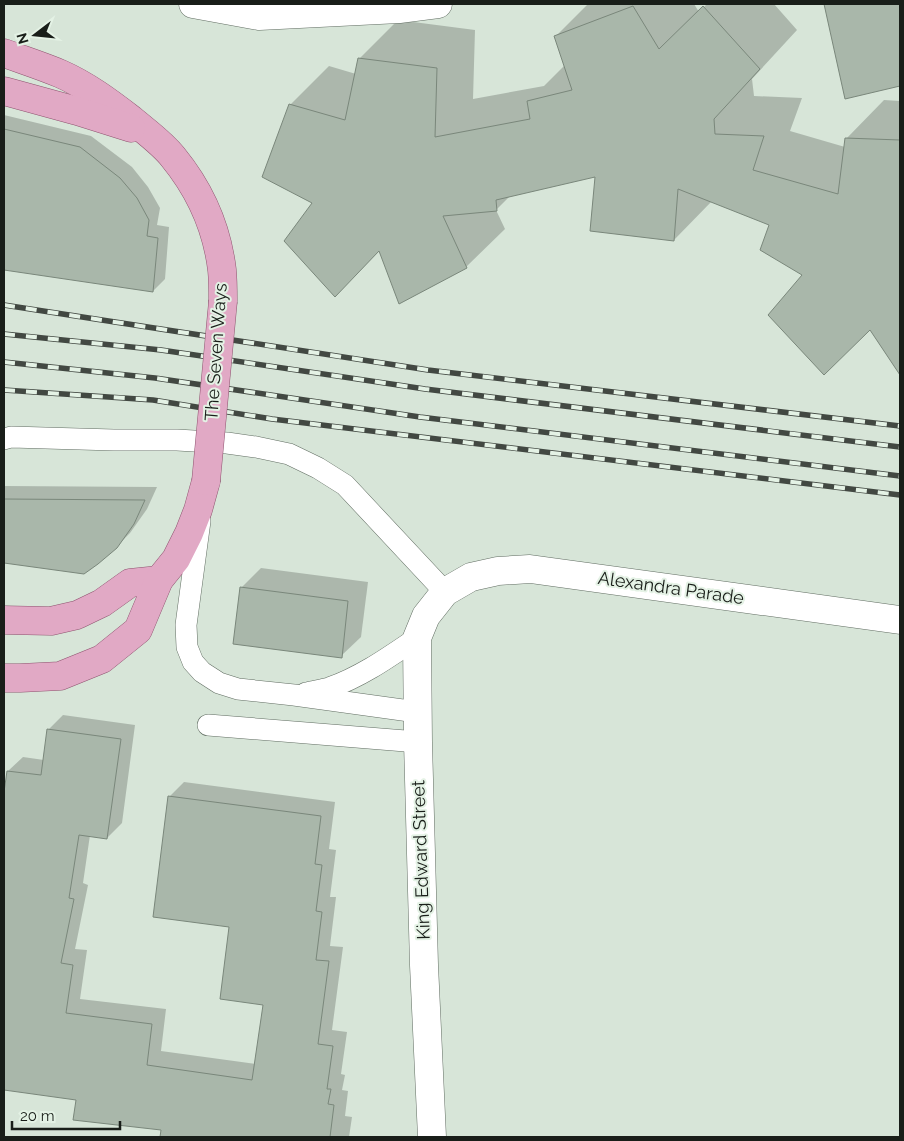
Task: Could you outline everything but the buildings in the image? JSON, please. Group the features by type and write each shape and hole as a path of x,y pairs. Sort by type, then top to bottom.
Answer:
{"main road":[{"name":"The Seven Ways","path":"4,53 61,74 89,89 117,108 172,156 191,182 206,208 217,240 222,272 223,301 206,481 189,534 176,559 159,580 138,630 102,659 60,676 4,678"},
{"name":"The Seven Ways","path":"4,91 77,111 149,134"},
{"path":"4,620 51,620 77,615 102,603 130,584 159,580"}],"street":[{"path":"194,4 259,16 399,9 438,4"},
{"name":"Alexandra Parade","path":"445,592 471,577 498,570 530,569 900,620"},
{"name":"King Edward Street","path":"432,1137 424,965 417,712 417,638 426,616 445,592"}],"lane":[{"path":"4,439 11,437 218,442 289,454 318,468 345,485 445,592"},
{"path":"206,481 186,625 187,647 193,662 202,672 219,683 238,689 417,712"},
{"path":"294,695 328,688 353,678 417,638"},
{"path":"208,725 418,742"}],"railway":[{"path":"4,305 428,370 900,426"},
{"path":"4,334 161,350 425,389 900,447"},
{"path":"4,362 155,378 420,417 900,476"},
{"path":"4,390 153,400 272,419 900,495"}]}
